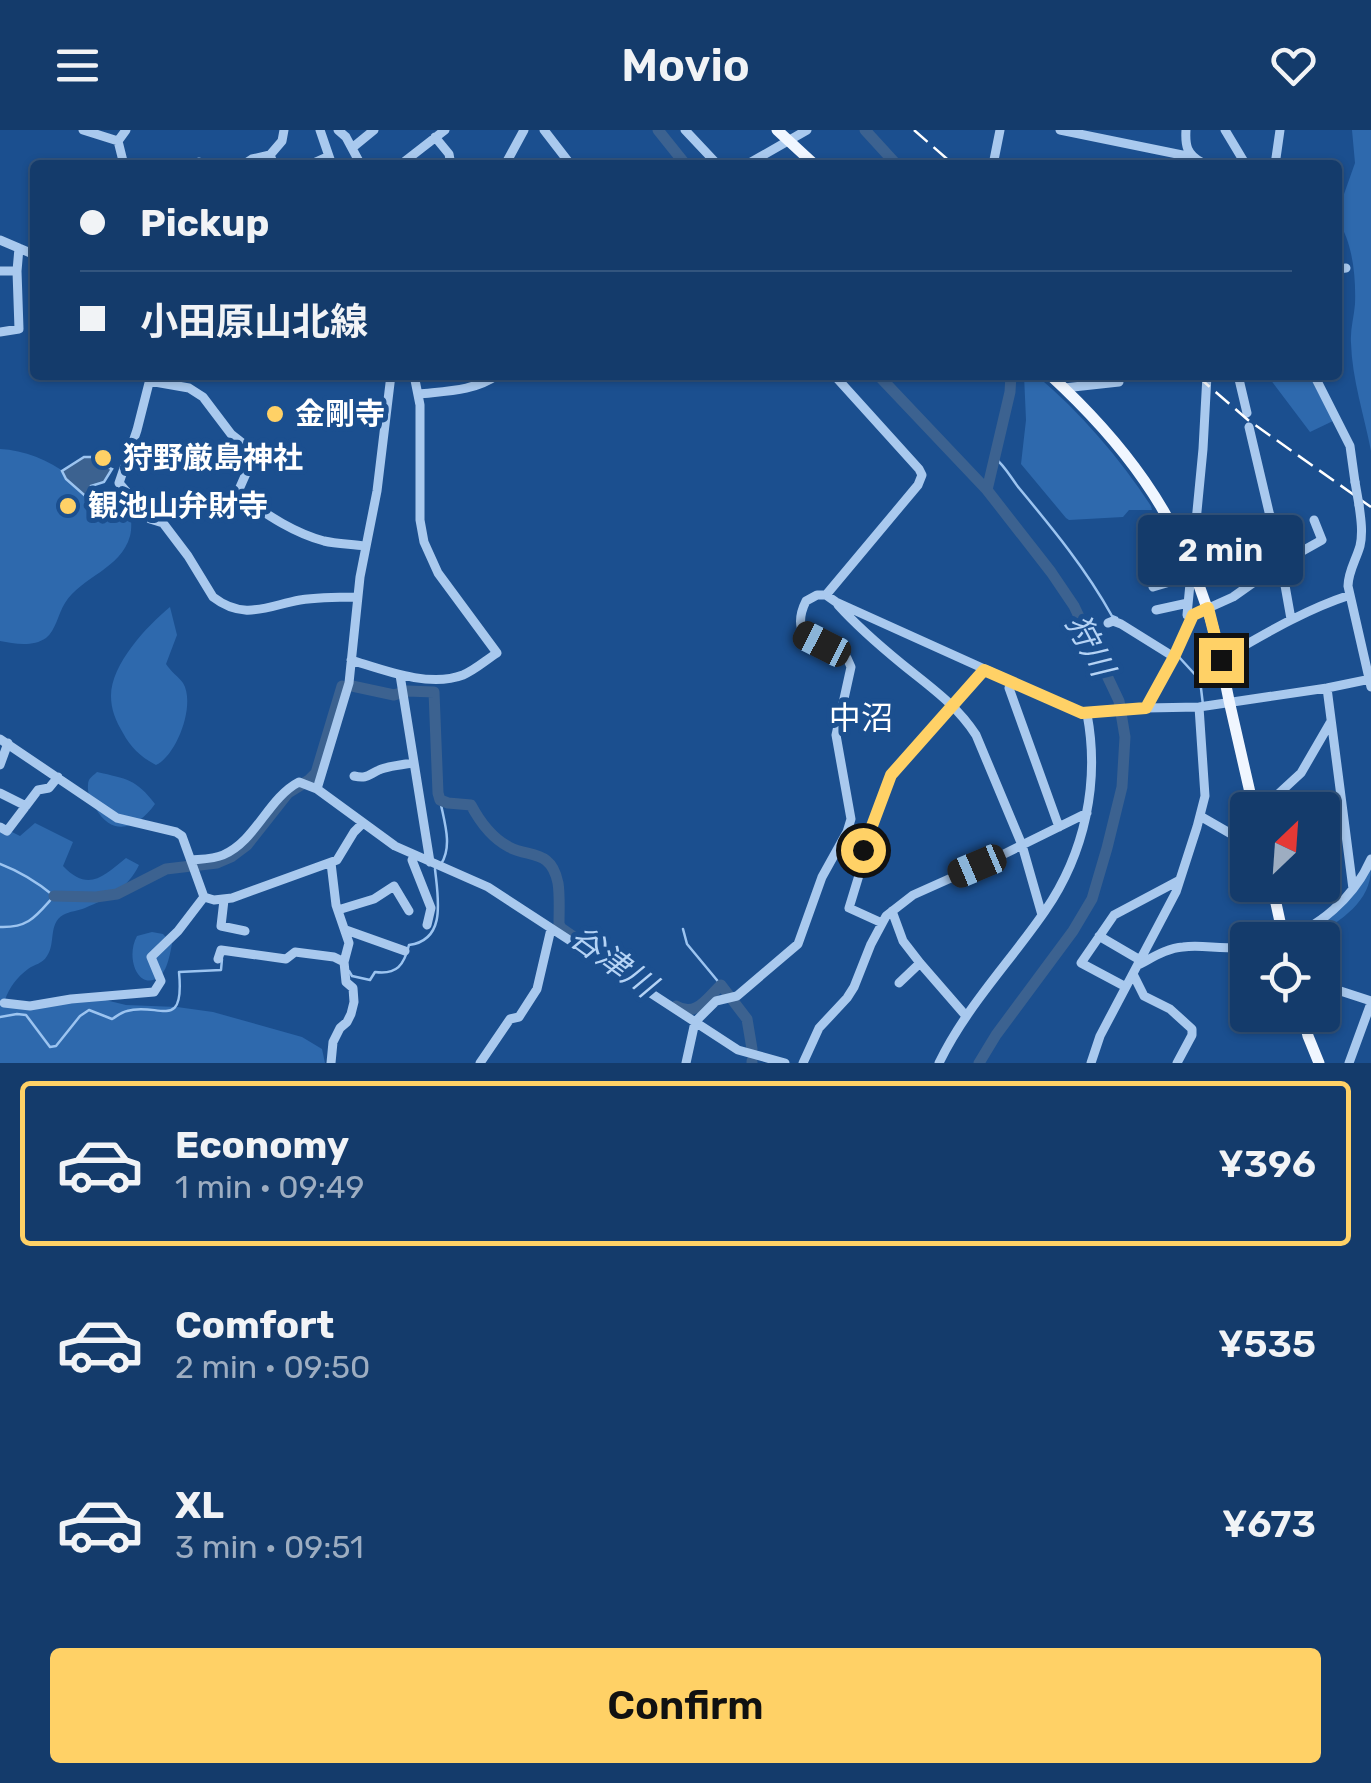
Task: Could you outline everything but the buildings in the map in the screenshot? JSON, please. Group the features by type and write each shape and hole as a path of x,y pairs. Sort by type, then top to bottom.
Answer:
{"main road":[{"path":"777,130 810,160"},
{"path":"1055,380 1124,451 1162,505 1208,608 1253,792"},
{"path":"1307,1032 1319,1063"}],"street":[{"path":"83,130 118,140"},
{"path":"118,140 126,130"},
{"path":"272,160 284,130"},
{"path":"320,130 330,160"},
{"path":"338,130 358,160"},
{"path":"406,160 445,130"},
{"path":"509,160 524,130"},
{"path":"544,130 567,160"},
{"path":"685,130 713,160"},
{"path":"755,160 806,130"},
{"path":"994,160 1000,130"},
{"path":"1060,130 1197,160"},
{"path":"1186,130 1187,151 1192,157"},
{"path":"1225,130 1243,160"},
{"path":"1276,160 1280,130"},
{"path":"352,148 372,131"},
{"path":"436,137 450,160"},
{"path":"118,140 123,160"},
{"path":"0,240 30,253"},
{"path":"0,332 19,330 19,248"},
{"path":"0,271 17,271"},
{"path":"149,380 119,482 150,519 163,524 213,597 255,612 299,600 358,597"},
{"path":"158,380 189,388 204,397 230,434 255,454 237,494 300,533 329,542 365,546"},
{"path":"317,790 345,700 391,380"},
{"path":"352,660 400,675 442,679 464,675 497,652 438,573 424,542 415,380"},
{"path":"419,394 467,388 490,380"},
{"path":"826,595 918,485 922,474 839,380"},
{"path":"1192,617 1187,614 1207,380"},
{"path":"1239,380 1247,413"},
{"path":"836,602 1087,714 1199,707 1370,682 1348,580 1362,535 1350,446 1317,380"},
{"path":"1064,388 1119,382"},
{"path":"1249,427 1292,619"},
{"path":"1234,535 1270,516"},
{"path":"1146,708 1192,617 1233,597 1322,540 1314,520"},
{"path":"1153,586 1190,571"},
{"path":"686,1063 695,1022 716,1001 736,996 794,949 822,878 850,824 836,735 850,663 800,629 806,602 817,596 826,595 836,602 899,662 954,706 976,735 1022,845 1042,915"},
{"path":"1221,660 1292,619 1350,595"},
{"path":"1156,610 1188,602"},
{"path":"1108,623 1121,624 1174,657"},
{"path":"882,923 849,908 863,850 891,775 984,670"},
{"path":"400,675 430,862"},
{"path":"1012,682 1010,688 1058,827"},
{"path":"1326,688 1353,888"},
{"path":"1091,1063 1100,1036 1176,892 1200,816 1205,796 1199,707"},
{"path":"939,1063 966,1016 1042,915 1069,868 1087,812 1092,750 1087,714"},
{"path":"1278,792 1300,773 1332,720"},
{"path":"0,765 4,741 118,818 182,836 204,897"},
{"path":"354,776 364,778 380,769 414,762"},
{"path":"0,826 7,831 38,790 48,788 58,778"},
{"path":"191,860 221,856 234,849 286,788 299,782 317,790 395,846 488,887 738,1050 784,1063"},
{"path":"0,794 26,806"},
{"path":"803,1063 819,1028 848,998 882,923 892,911 934,884 1087,812"},
{"path":"1200,816 1230,834"},
{"path":"204,897 224,900 331,863 363,823"},
{"path":"414,856 412,860 431,908 427,925"},
{"path":"1316,922 1353,888 1371,858"},
{"path":"331,863 338,910 349,943 344,962 354,1002 347,1022 333,1042 331,1063"},
{"path":"1126,987 1081,963 1114,914 1178,880"},
{"path":"338,910 374,899 394,886 408,911"},
{"path":"4,1003 30,1006 154,992 161,981 150,956 178,932 204,897"},
{"path":"224,900 221,926 245,931"},
{"path":"892,911 903,941 966,1016"},
{"path":"480,1063 510,1019 520,1017 537,989 551,929"},
{"path":"346,930 405,951"},
{"path":"1099,936 1137,966 1144,996 1170,1010 1192,1029 1177,1063"},
{"path":"1137,966 1182,947 1230,949"},
{"path":"218,960 220,950 286,959 295,952 344,962"},
{"path":"898,983 920,964"},
{"path":"1340,991 1371,1002 1349,1063"}],"shaded area":[{"path":"1352,130 1371,130 1371,451 1352,356 1355,294 1352,261 1342,229 1342,200 1355,163"},
{"path":"1024,380 1042,380 1098,436 1152,510 1129,510 1123,517 1066,518 1021,464 1026,420"},
{"path":"1271,380 1312,380 1333,421 1310,432"},
{"path":"0,449 44,460 93,496 131,513 130,536 118,557 72,594 46,638 30,644 0,641"},
{"path":"84,457 95,457 112,469 104,482 91,486 91,501 62,471"},
{"path":"170,607 177,635 166,664 183,683 186,716 171,751 156,765 137,752 126,738 114,715 111,696 124,659 141,635"},
{"path":"97,772 130,781 155,804 133,824 110,824 89,795 89,781"},
{"path":"35,823 73,842 63,866 80,878 103,876 126,858 139,865 117,891 58,919 47,956 20,976 5,1000 28,1004 89,996 126,1005 213,1012 302,1037 322,1049 325,1063 0,1063 0,826 20,836"},
{"path":"1371,868 1366,891 1353,909 1337,922 1322,922 1343,905"},
{"path":"163,934 172,944 161,975 147,980 137,972 133,945 137,936"}],"waterway":[{"name":"狩川","path":"658,130 682,160"},
{"path":"865,130 892,160"},
{"name":"狩川","path":"883,380 987,490 1051,572 1074,606 1119,701 1125,737 1122,787 1092,899 979,1063"},
{"path":"987,490 1011,380"},
{"path":"995,458 1117,618"},
{"path":"1179,657 1200,680 1203,705"},
{"name":"谷津川","path":"54,896 117,894 166,869 217,863 231,857 247,845 288,793 316,773 342,686"},
{"name":"谷津川","path":"352,686 394,695 407,691 434,692 440,800 471,805 497,839 545,860 558,883 561,928 619,968"},
{"path":"440,800 447,841 441,864"},
{"name":"谷津川","path":"0,864 54,896 25,923 0,927"},
{"path":"349,971 352,976 370,980 375,972 394,970 402,963 409,945 430,935 437,916 435,869"},
{"path":"683,929 687,944 721,985"},
{"path":"0,1017 26,1015 50,1047 56,1046 89,1010 112,1019 138,1009 173,1009 180,991 179,972 221,970 222,959"},
{"name":"谷津川","path":"676,1006 695,1008 721,985 747,1019 752,1049"}],"railway":[{"path":"914,130 948,160"},
{"path":"1202,380 1248,420 1371,507"}],"place":[{"name":"金剛寺","path":"275,414"},
{"name":"狩野厳島神社","path":"103,458"},
{"name":"観池山弁財寺","path":"68,506"}],"district":[{"name":"中沼","path":"861,718"}],"route":[{"path":"863,850 891,775 984,670 1082,713 1146,708 1193,615 1208,608 1221,660"}]}
